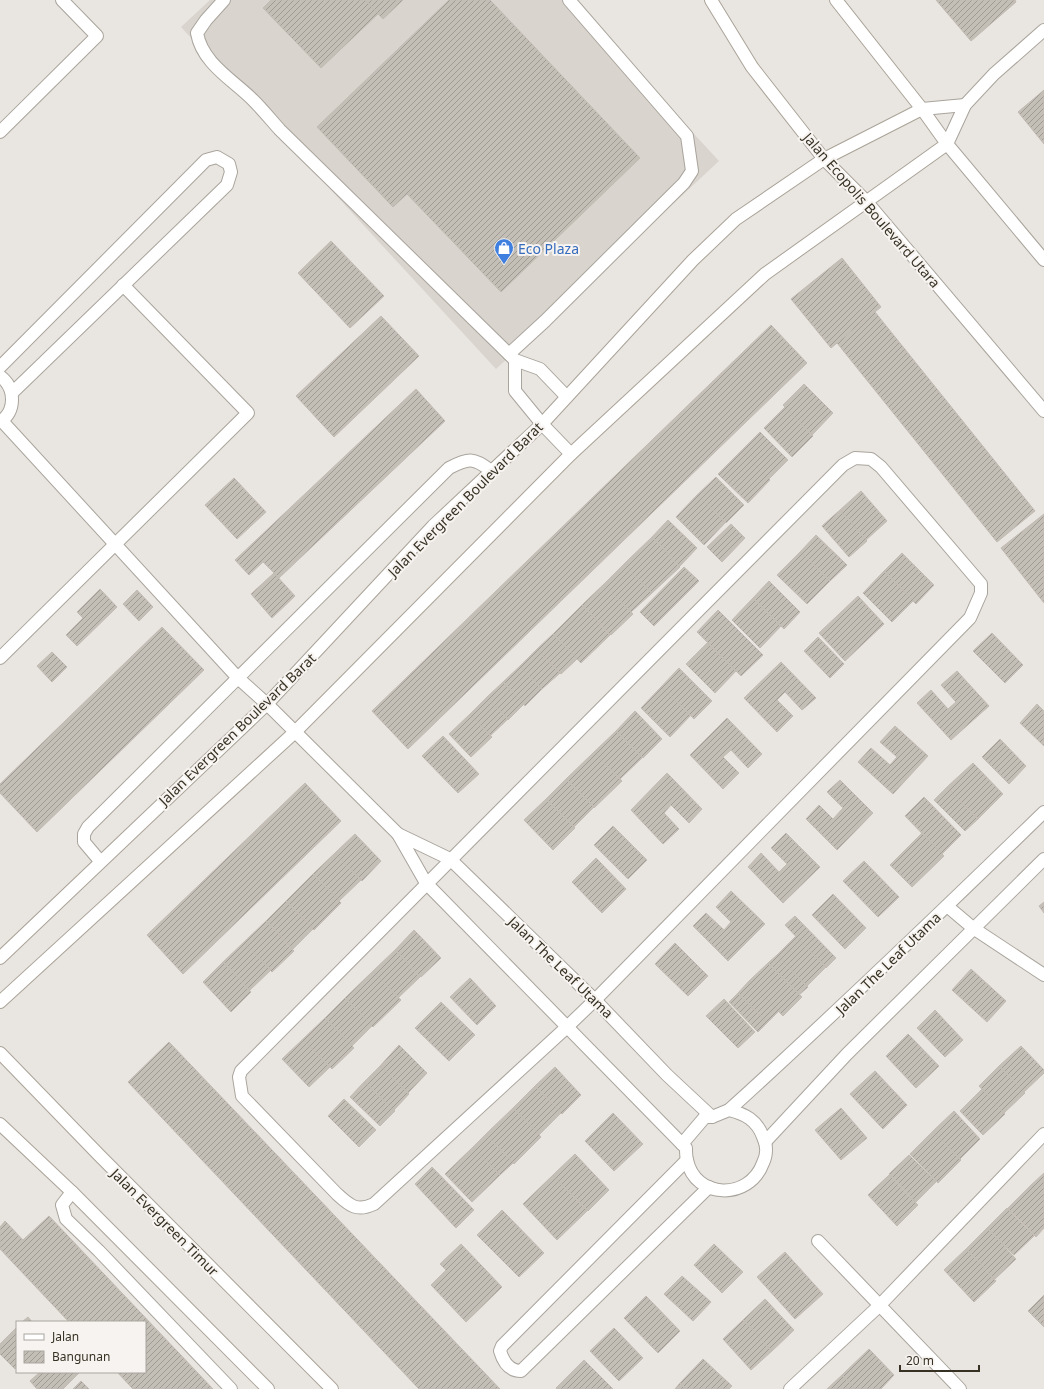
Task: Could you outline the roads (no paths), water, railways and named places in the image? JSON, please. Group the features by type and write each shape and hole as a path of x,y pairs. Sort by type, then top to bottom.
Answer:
{"street":[{"path":"0,132 97,36 62,0"},
{"path":"224,0 206,20 197,33 203,52 211,62 254,102 280,130 512,357 540,369 566,396"},
{"path":"569,0 687,136 692,171 684,183 545,321 512,357 515,391 542,424 571,454"},
{"name":"Jalan Ecopolis Boulevard Utara","path":"711,0 752,67 824,159 866,201 1044,411"},
{"path":"836,0 922,109 946,144 1044,260"},
{"path":"0,1002 295,732 571,454 765,274 946,144 965,105 994,74 1044,30"},
{"path":"922,109 965,105"},
{"name":"Jalan Evergreen Boulevard Barat","path":"0,958 100,861 267,704 434,526 542,424 566,396 693,260 736,219 824,159 922,109"},
{"path":"0,367 206,160 217,157 229,164 231,172 227,185 12,393"},
{"path":"0,658 248,413 123,285"},
{"path":"0,376 5,380 12,393 11,408 9,413 1,422"},
{"name":"Jalan The Leaf Utama","path":"1,422 238,678 267,704 398,834 426,883 682,1144"},
{"path":"855,458 872,459 881,467 981,584 981,592 970,618 595,1000 374,1204 365,1208 357,1208 347,1204 242,1096 239,1077 240,1070 426,883 843,465 855,458"},
{"path":"100,861 84,842 84,834 88,827 449,468 463,461 479,461 491,471"},
{"name":"Jalan The Leaf Utama","path":"729,1110 808,1039 1044,812"},
{"name":"Jalan The Leaf Utama","path":"398,834 450,859 595,1000 667,1075 712,1117"},
{"path":"765,1142 847,1054 1044,859"},
{"path":"947,906 973,928 1044,975"},
{"name":"Jalan Evergreen Timur","path":"0,1053 332,1389"},
{"path":"729,1110 741,1113 752,1120 760,1130 765,1142 766,1157 761,1170 751,1182 738,1189 724,1191 710,1188 699,1181 692,1172 687,1160 686,1148 682,1144 705,1116 712,1117 729,1110"},
{"path":"0,1124 72,1192 268,1389"},
{"path":"790,1389 880,1306 1044,1134"},
{"path":"687,1160 502,1346 500,1351 506,1364 514,1370 521,1371 710,1188"},
{"path":"72,1192 62,1205 66,1219 99,1250 231,1389"},
{"path":"818,1241 960,1389"}],"place":[{"name":"Eco Plaza","path":"504,265"}]}
